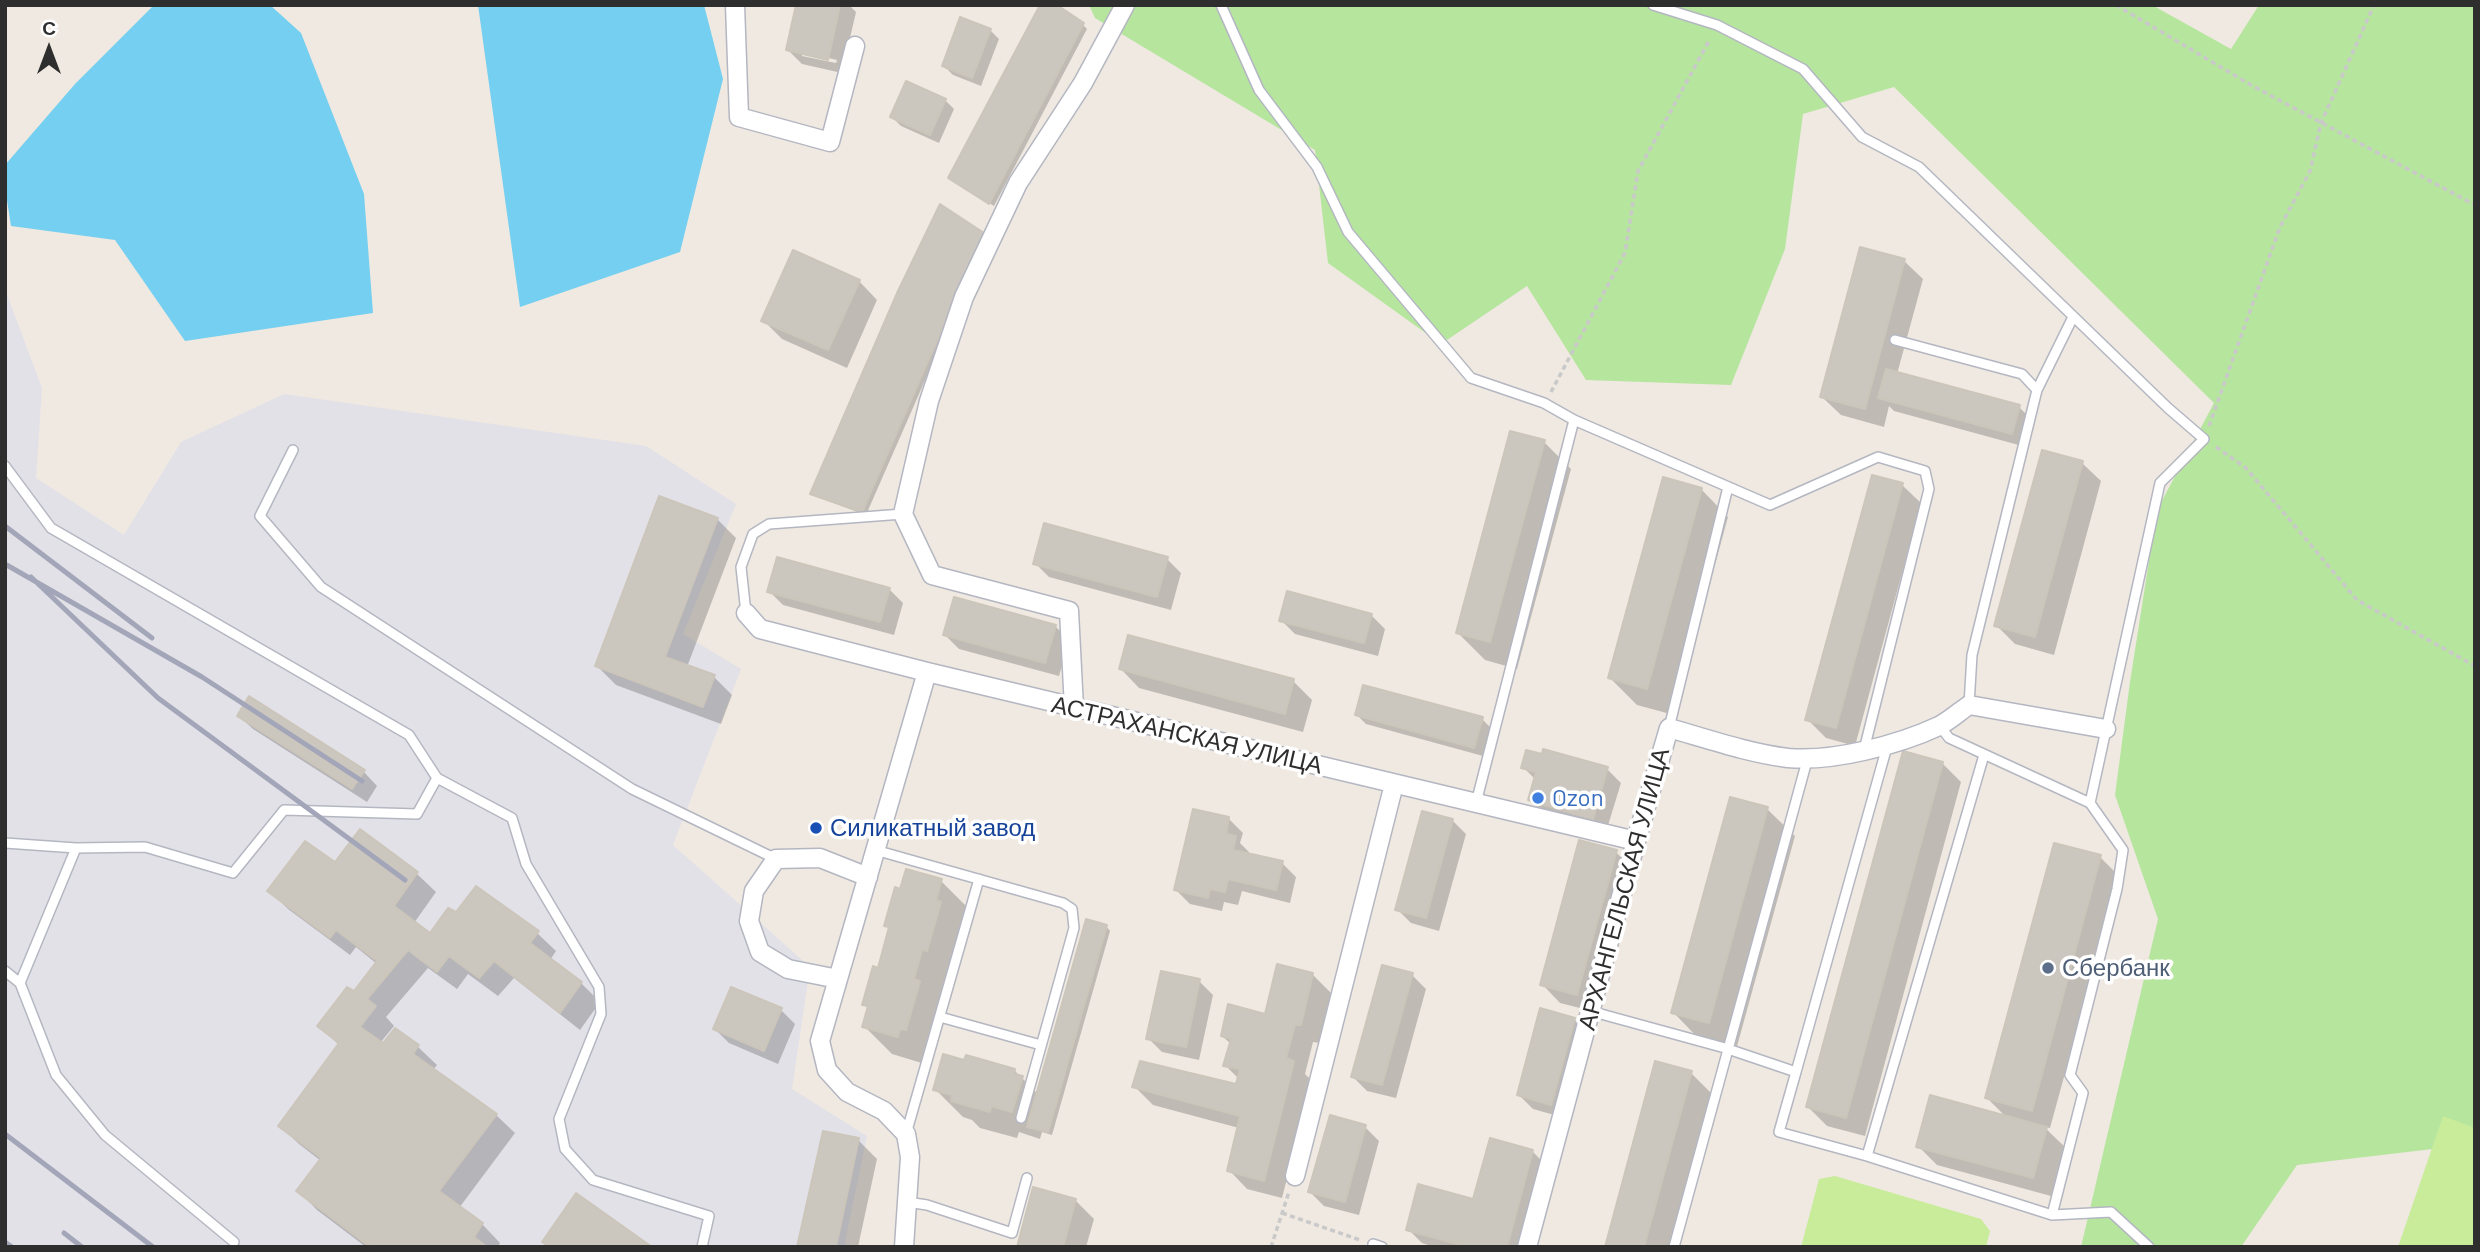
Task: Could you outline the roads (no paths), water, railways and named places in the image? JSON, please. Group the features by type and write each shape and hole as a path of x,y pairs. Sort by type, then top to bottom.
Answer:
{"street":[{"path":"735,5 739,117 830,142 855,46"},
{"path":"1074,708 1069,611 932,575 902,514 929,401 964,297 1018,183 1083,83 1125,5"},
{"name":"АСТРАХАНСКАЯ УЛИЦА","path":"746,614 760,629 927,673 1636,841"},
{"path":"904,1247 910,1157 906,1134 884,1111 847,1092 827,1070 820,1041 927,673"},
{"path":"1969,705 2106,729"},
{"name":"АРХАНГЕЛЬСКАЯ УЛИЦА","path":"1527,1247 1669,728 1747,750 1789,758 1808,757 1863,752 1940,726 1969,705"},
{"path":"1294,1176 1394,784"},
{"path":"838,979 788,969 760,952 749,921 754,891 776,859 820,858 868,877"}],"lane":[{"path":"1221,5 1259,89 1317,167 1348,232 1471,378 1544,403 1574,420 1770,505 1878,457 1925,471 1929,489 1863,752"},
{"path":"1653,5 1717,25 1803,69 1862,137 1919,167 2168,408 2204,439 2160,483 2090,803"},
{"path":"1969,705 1972,655 2037,390 2073,317"},
{"path":"1895,340 2022,374 2037,390"},
{"path":"1476,803 1574,420"},
{"path":"293,450 260,516 321,587 632,789 776,859"},
{"path":"5,466 51,528 409,735 437,778 512,818 526,863 599,987 601,1014 559,1119 565,1149 593,1180 709,1216 702,1247"},
{"path":"1669,728 1728,486"},
{"path":"746,614 741,567 753,534 769,524 902,514"},
{"path":"1940,726 1949,738 2090,803 2123,850 2117,889 2070,1075 2083,1093 2052,1215"},
{"path":"1888,743 1779,1132 1867,1156 2052,1215 2111,1212 2149,1247"},
{"path":"1867,1156 1984,755"},
{"path":"1674,1247 1808,757"},
{"path":"5,843 76,848 145,847 233,873 285,810 417,814 437,778"},
{"path":"20,983 76,848"},
{"path":"876,850 1063,903 1072,909 1074,928 1021,1118"},
{"path":"906,1134 979,879"},
{"path":"5,971 20,983 56,1075 105,1135 234,1242"},
{"path":"1590,1011 1728,1049 1796,1072"},
{"path":"940,1017 1041,1045"},
{"path":"907,1202 928,1205 1012,1233 1027,1178"}],"water":[{"path":"154,5 270,5 301,33 364,194 373,313 185,341 115,240 11,226 5,187 5,165 75,84"},
{"path":"478,5 704,5 723,79 680,252 520,307"}],"railway":[{"path":"5,526 152,638"},
{"path":"5,564 202,677 362,781"},
{"path":"31,577 158,698 405,880"},
{"path":"5,1134 153,1247"},
{"path":"64,1233 82,1247"},
{"path":"5,1242 12,1247"}],"place":[{"name":"Ozon","path":"1538,798"},
{"name":"Силикатный завод","path":"816,828"},
{"name":"Сбербанк","path":"2048,968"}]}
